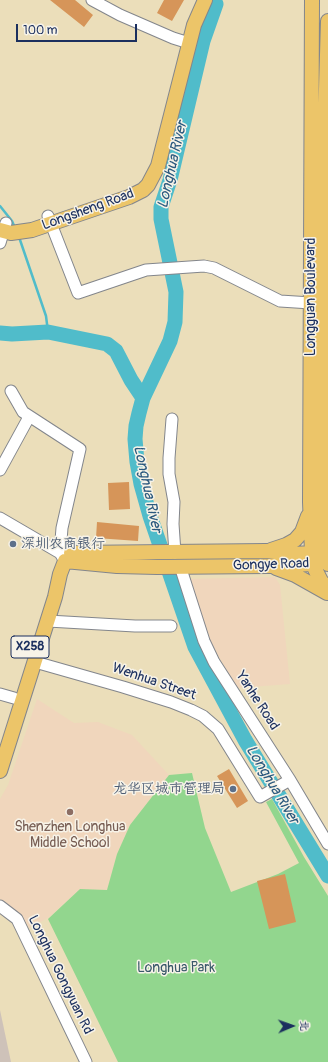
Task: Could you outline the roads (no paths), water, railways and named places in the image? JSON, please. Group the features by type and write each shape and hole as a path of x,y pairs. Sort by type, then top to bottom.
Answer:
{"main road":[{"name":"Longsheng Road","path":"8,229 50,220 130,197 143,190 148,185 158,166 186,42 188,16 195,0"},
{"name":"Longsheng Road","path":"186,42 205,0"},
{"name":"Longguan Boulevard","path":"312,0 326,432 324,537 319,578 328,590"},
{"name":"Longguan Boulevard","path":"322,561 310,502 321,303 324,123 328,20"},
{"path":"266,551 286,545 299,536 305,526 310,502"},
{"name":"Gongye Road","path":"62,557 100,564 155,560 174,552 266,551 294,554 322,561"},
{"name":"Gongye Road","path":"62,557 155,560 178,566 268,566 322,561"},
{"name":"X258","path":"0,771 55,597 62,557"},
{"name":"X258","path":"0,741 62,557"},
{"path":"55,597 70,574 82,568 100,564"},
{"path":"268,566 284,570 295,575 328,594"}],"street":[{"path":"92,0 120,15 186,42"},
{"path":"50,220 78,293 141,271 162,268 209,266 280,301 321,303"},
{"path":"12,391 19,407 29,417 80,449 62,528 62,557"},
{"path":"0,470 29,417"},
{"path":"172,419 169,474 174,502 174,552"},
{"path":"0,518 62,557"},
{"name":"Yanhe Road","path":"178,566 204,641 214,662 225,673 287,782 328,844"},
{"path":"48,621 135,626 171,626"},
{"name":"Wenhua Street","path":"35,662 130,689 178,705 203,716 218,729 260,796 287,782"},
{"path":"0,694 14,698"},
{"name":"Longhua Gongyuan Rd","path":"0,906 17,919 86,1062"}],"waterway":[{"name":"Longhua River","path":"216,4 203,41 170,180 161,207 161,219 176,292 175,322 170,341 143,398 136,426 135,439 137,462 141,484 150,516 195,647 245,740 328,876"},
{"path":"0,206 12,221 15,228"},
{"path":"19,237 46,316 48,332"},
{"path":"0,333 12,334 48,332 107,344 116,351 131,380 143,398"}],"place":[{"name":"深圳农商银行","path":"13,544"},
{"name":"龙华区城市管理局","path":"233,789"},
{"name":"Shenzhen Longhua Middle School","path":"70,812"}],"park label":[{"name":"Longhua Park","path":"176,968"}]}
